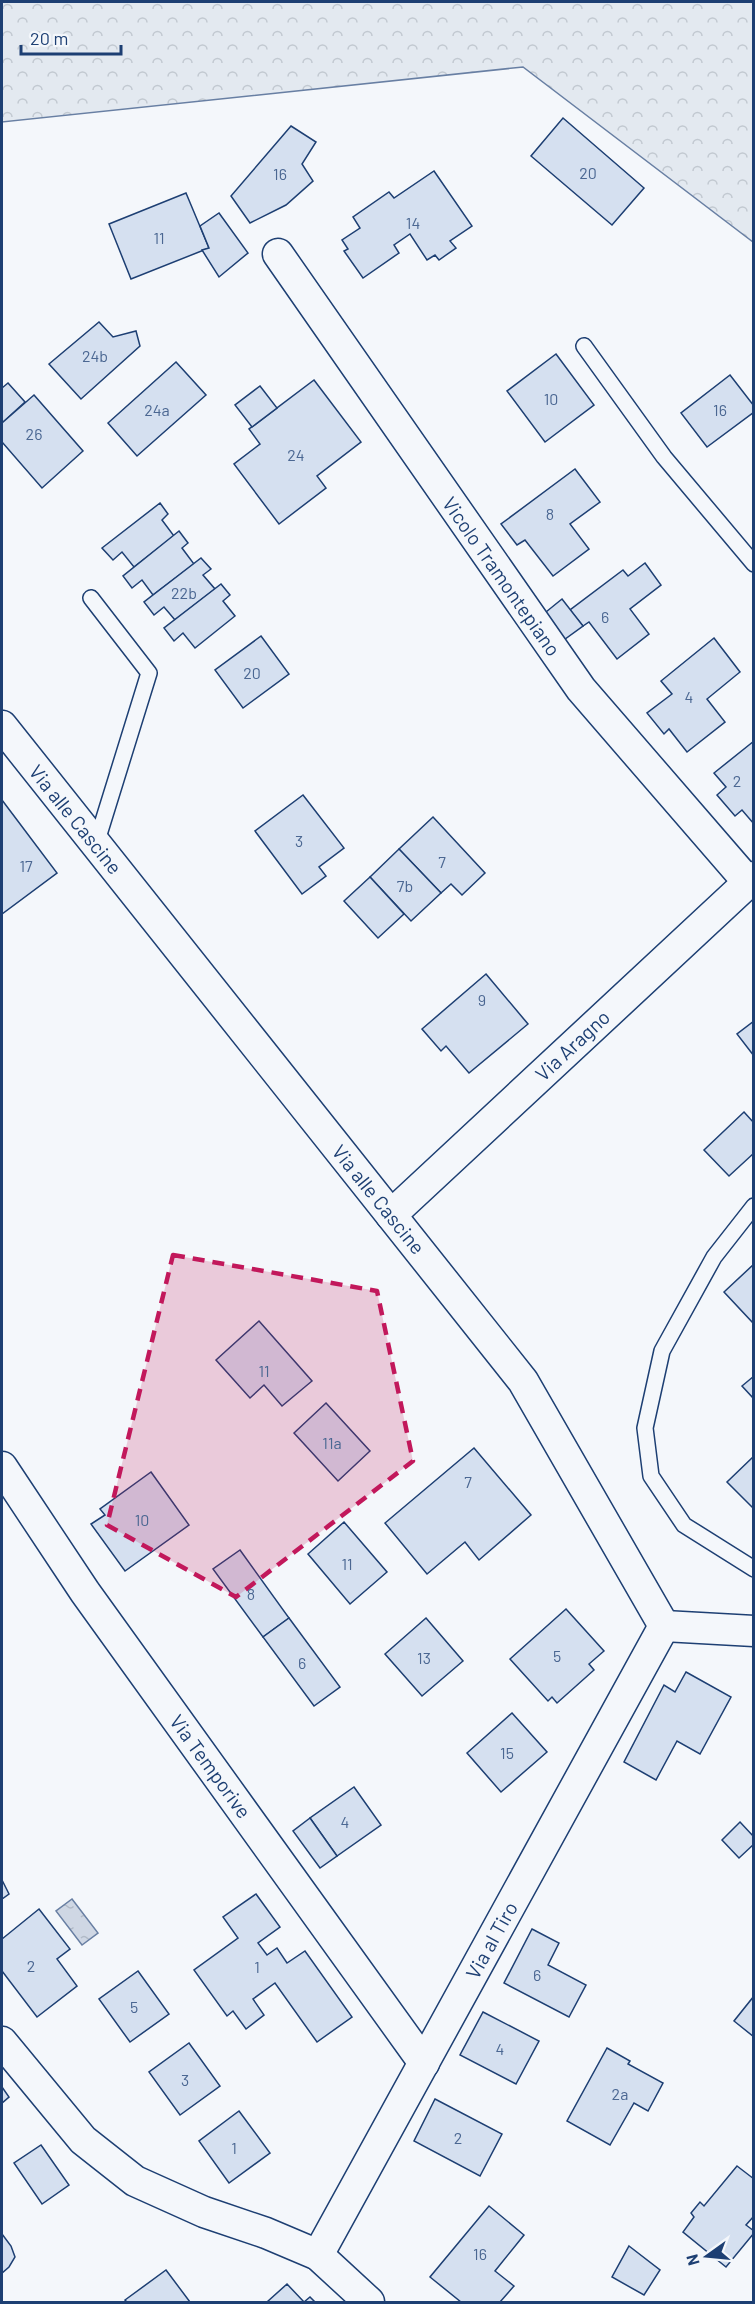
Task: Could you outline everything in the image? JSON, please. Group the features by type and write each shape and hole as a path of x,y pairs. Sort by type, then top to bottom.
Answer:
{"street":[{"name":"Vicolo Tramontepiano","path":"278,254 581,689 751,879"},
{"name":"Via alle Cascine","path":"2,726 523,1381 664,1626"},
{"name":"Via Aragno","path":"392,1215 751,879"},
{"name":"Via Temporive","path":"2,1467 85,1592 424,2063"},
{"path":"664,1626 753,1631"},
{"name":"Via al Tiro","path":"318,2255 664,1626"},
{"path":"2,2042 83,2140 135,2181 183,2203 266,2233 318,2255 369,2302"}],"lane":[{"path":"584,346 664,457 753,564"},
{"path":"91,598 149,673 96,844"},
{"path":"753,1206 714,1257 662,1351 645,1428 651,1476 684,1525 753,1569"}],"highlighted area":[{"path":"173,1255 377,1291 413,1461 236,1597 107,1525"}],"green space":[{"path":"2,2 753,2 753,242 523,67 2,122"}],"water":[{"path":"72,1899 98,1933 82,1945 56,1911"}],"building":[{"path":"563,118 644,188 612,225 531,156"},
{"path":"291,126 316,142 302,164 313,181 286,205 250,223 231,196"},
{"path":"434,171 472,226 450,241 456,248 439,260 435,255 427,260 410,234 394,245 399,253 363,278 344,251 348,249 342,240 360,228 353,217 389,192 394,198"},
{"path":"186,193 209,248 131,279 109,224"},
{"path":"219,213 248,253 219,277 202,250 209,248 200,226"},
{"path":"99,322 113,337 136,331 140,346 81,399 49,364"},
{"path":"556,354 594,405 545,442 507,391"},
{"path":"176,362 206,395 137,456 108,423"},
{"path":"730,375 754,406 754,412 707,447 681,413"},
{"path":"314,380 361,442 317,476 326,488 279,524 234,464 260,444 249,429"},
{"path":"8,383 25,402 2,423 2,388"},
{"path":"260,386 277,408 252,427 235,405"},
{"path":"34,395 83,451 42,488 2,442 2,423"},
{"path":"575,469 600,502 570,524 589,549 553,576 525,540 517,545 501,524"},
{"path":"160,503 168,514 162,520 174,536 134,567 122,552 113,560 102,548"},
{"path":"179,531 188,543 182,548 194,564 153,595 142,580 132,588 123,576"},
{"path":"201,558 211,569 203,575 215,589 175,620 164,607 154,615 144,602"},
{"path":"645,563 661,585 630,609 649,634 617,659 589,622 583,626 570,610 623,570 628,576"},
{"path":"221,584 230,595 223,601 235,616 195,648 183,633 174,641 164,628"},
{"path":"562,599 583,626 561,642 541,616"},
{"path":"261,636 289,674 243,708 215,670"},
{"path":"714,638 740,672 707,699 725,722 687,752 669,729 664,734 647,713 672,694 661,681"},
{"path":"754,741 754,824 742,810 735,816 717,795 726,787 714,773"},
{"path":"303,795 344,848 319,867 326,876 302,894 255,831"},
{"path":"2,800 57,873 2,914"},
{"path":"433,817 485,873 462,895 451,884 441,893 399,849"},
{"path":"399,849 441,893 411,921 370,877"},
{"path":"370,877 404,914 378,938 344,901"},
{"path":"486,974 528,1024 469,1073 446,1046 441,1051 422,1029"},
{"path":"754,1021 754,1056 737,1034"},
{"path":"744,1112 754,1123 754,1153 729,1176 704,1150"},
{"path":"754,1264 754,1324 724,1292"},
{"path":"259,1321 312,1381 282,1406 264,1385 250,1398 216,1360"},
{"path":"754,1376 754,1399 742,1386"},
{"path":"326,1403 370,1451 338,1481 294,1433"},
{"path":"474,1448 531,1515 479,1560 465,1542 427,1574 385,1523"},
{"path":"754,1456 754,1507 753,1508 727,1482"},
{"path":"151,1472 189,1525 125,1571 91,1524 105,1515 100,1509"},
{"path":"344,1522 387,1572 350,1604 308,1554"},
{"path":"240,1550 289,1618 263,1637 213,1569"},
{"path":"566,1609 604,1651 589,1664 594,1670 557,1703 552,1697 548,1701 510,1659"},
{"path":"289,1618 340,1687 314,1706 263,1637"},
{"path":"426,1618 463,1661 422,1696 385,1654"},
{"path":"686,1672 731,1697 700,1754 677,1741 656,1780 624,1762 664,1685 675,1692"},
{"path":"512,1713 547,1752 501,1792 467,1753"},
{"path":"354,1787 381,1825 337,1856 310,1818"},
{"path":"310,1818 337,1856 320,1868 293,1831"},
{"path":"740,1822 754,1837 754,1844 739,1858 722,1840"},
{"path":"2,1880 9,1894 2,1899"},
{"path":"256,1894 280,1927 258,1943 267,1955 277,1948 287,1963 305,1951 352,2017 317,2042 275,1983 253,1999 264,2015 246,2029 233,2011 227,2016 194,1970 238,1938 223,1917"},
{"path":"39,1909 70,1949 57,1959 77,1986 37,2017 2,1971 2,1939"},
{"path":"532,1929 559,1943 548,1965 586,1985 569,2017 504,1983"},
{"path":"138,1971 169,2014 130,2042 99,1999"},
{"path":"754,1996 754,2037 734,2021"},
{"path":"483,2012 539,2041 516,2084 460,2055"},
{"path":"189,2043 220,2086 180,2115 149,2072"},
{"path":"607,2048 630,2061 628,2064 663,2083 648,2111 634,2103 610,2145 567,2121"},
{"path":"2,2087 9,2097 2,2103"},
{"path":"435,2099 502,2134 480,2176 414,2141"},
{"path":"239,2111 270,2153 229,2183 199,2141"},
{"path":"41,2145 69,2185 42,2204 14,2163"},
{"path":"737,2166 754,2179 754,2216 746,2225 754,2233 726,2267 683,2232 694,2217 691,2213 700,2202 704,2206"},
{"path":"489,2206 524,2235 495,2271 514,2286 500,2302 461,2302 430,2277"},
{"path":"2,2234 11,2246 15,2257 2,2273"},
{"path":"629,2246 660,2270 644,2295 612,2277"},
{"path":"166,2270 190,2302 127,2302 125,2300"},
{"path":"287,2284 304,2302 267,2302"},
{"path":"310,2297 315,2302 304,2302"}]}
